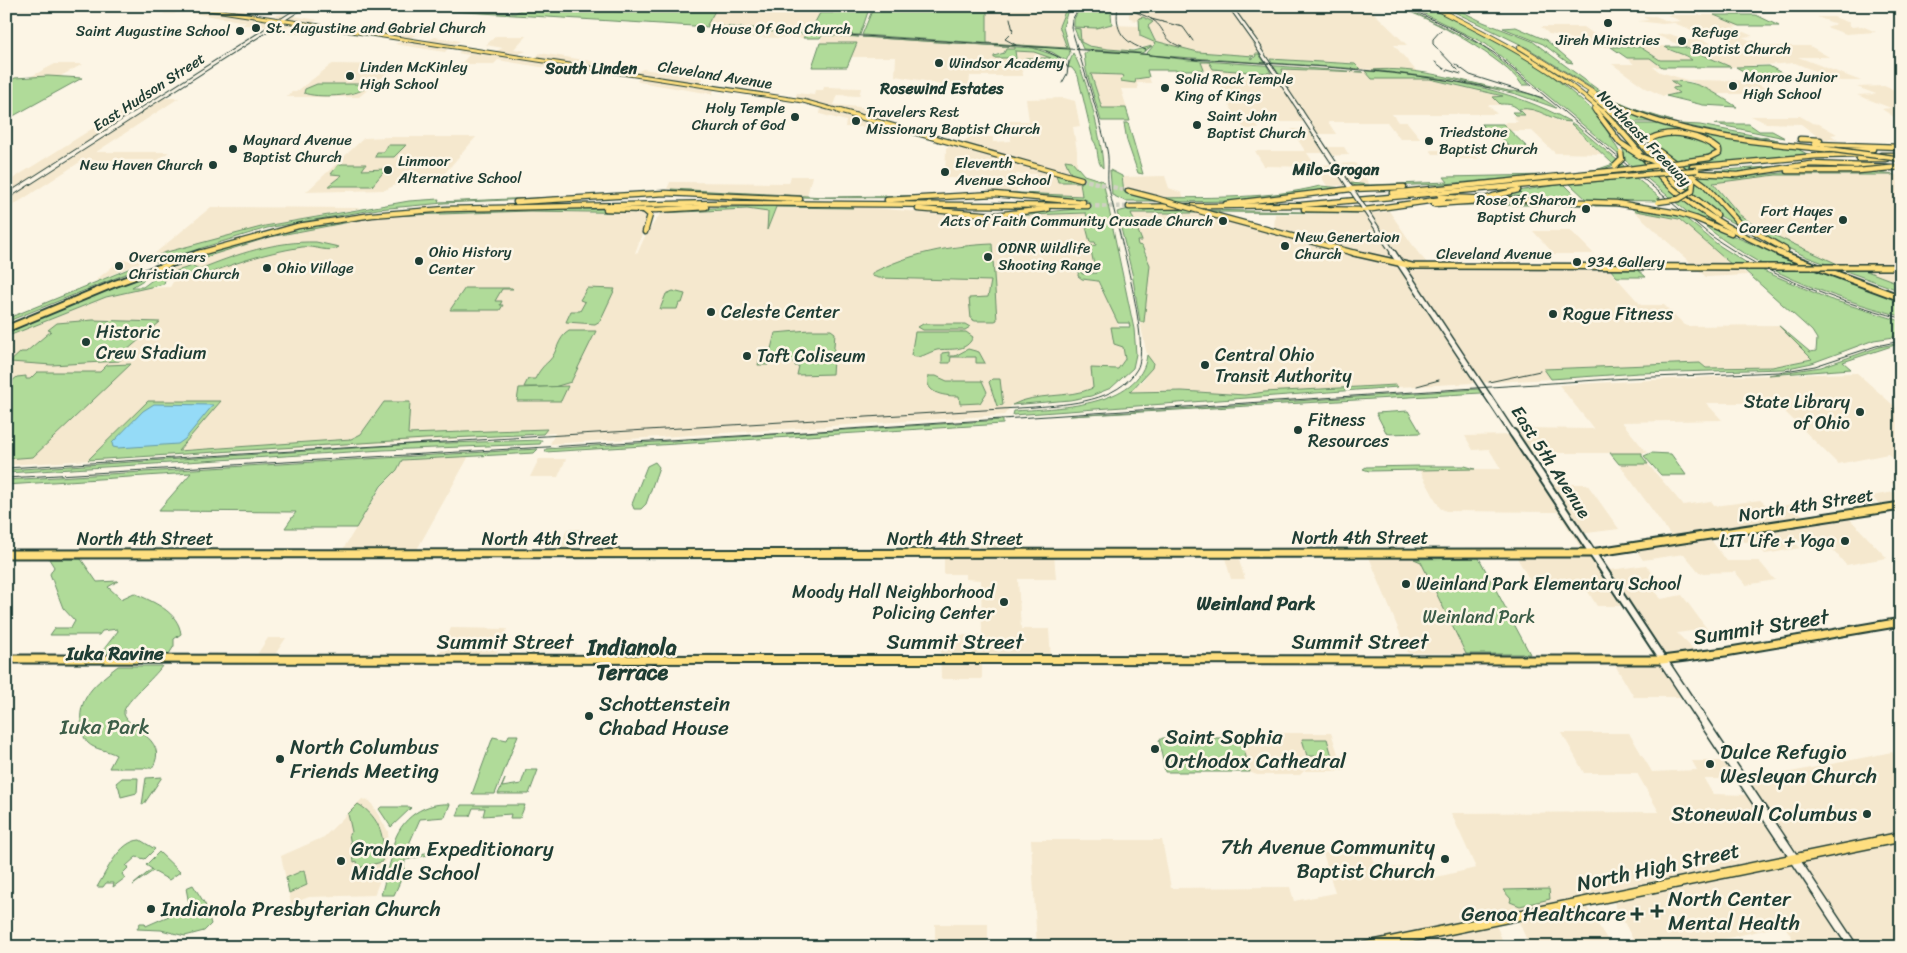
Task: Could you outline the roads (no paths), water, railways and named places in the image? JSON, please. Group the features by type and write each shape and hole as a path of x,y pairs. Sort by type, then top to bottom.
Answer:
{"highway":[{"name":"Northeast Freeway","path":"1431,6 1499,40 1546,68 1584,95 1616,124 1663,179 1678,193 1723,223 1798,260 1901,298"},
{"name":"Northeast Freeway","path":"1438,6 1511,42 1571,80 1621,120 1668,176 1692,198 1733,224 1786,250 1901,293"},
{"path":"1511,42 1610,100 1665,121 1716,133 1901,159"},
{"path":"1546,68 1595,110 1624,146 1640,156 1668,166 1736,176 1794,170 1858,171 1901,166"},
{"path":"1570,76 1610,102 1670,125 1714,135 1788,145 1901,146"},
{"path":"1589,202 1658,202 1679,199 1692,191 1693,182 1688,176 1656,152 1621,120"},
{"path":"1225,204 1352,190 1571,178 1615,166 1622,159 1622,153 1612,132"},
{"path":"1554,180 1547,184 1458,204 1364,208 1242,208 1129,205 1282,203 1359,197 1623,173 1682,162 1714,157 1719,154 1719,150 1709,142 1688,136 1663,134 1650,139 1654,147 1705,185 1738,222 1786,250"},
{"path":"1800,144 1901,146"},
{"path":"1695,170 1749,162 1901,146"},
{"path":"1808,156 1901,155"},
{"path":"1582,174 1695,170 1835,159 1901,159"},
{"path":"1818,161 1901,166"},
{"path":"1695,170 1738,175 1786,167 1844,163 1901,166"},
{"path":"1359,197 1487,182"},
{"path":"1242,208 1364,200 1547,184"},
{"path":"6,324 167,261 241,237 344,215 395,208 665,193 812,202"},
{"path":"871,203 994,194 1088,205"},
{"path":"1364,200 1481,199 1581,201 1636,205 1678,213 1697,219 1798,260"},
{"path":"167,261 255,236 344,218 422,210 649,202"},
{"path":"516,206 639,209 812,202"},
{"path":"487,204 812,202 1088,205"},
{"path":"871,203 995,215 1088,205"},
{"path":"639,209 650,213 645,232"},
{"path":"6,328 142,271"}],"main road":[{"name":"Cleveland Avenue","path":"190,6 803,102 1081,179"},
{"name":"East Hudson Street","path":"6,197 304,6"},
{"name":"East 5th Avenue","path":"1230,6 1853,947"},
{"path":"1880,6 1901,13"},
{"name":"Cleveland Avenue","path":"1128,191 1402,265 1427,267 1901,267"},
{"name":"North 4th Street","path":"6,554 1591,553 1901,506"},
{"name":"Summit Street","path":"6,660 1662,660 1725,652 1901,622"},
{"name":"North High Street","path":"1364,947 1901,837"}],"water":[{"path":"154,404 213,405 185,439 178,444 113,447 112,443 143,411"}],"tunnel":[{"path":"1081,179 1128,191"},
{"path":"1088,206 1129,207"}],"railway":[{"path":"1078,50 1071,27 1072,20 1080,6"},
{"path":"1118,6 1117,22 1122,34 1131,43 1146,50"},
{"path":"1128,6 1153,20 1167,38 1182,47"},
{"path":"1404,6 1465,35 1494,53 1710,235 1732,250 1801,285 1850,303 1901,318"},
{"path":"1010,18 1013,31 1005,39 1016,45"},
{"path":"1151,19 1183,27 1193,41"},
{"path":"1441,30 1433,39 1433,44 1458,70"},
{"path":"831,34 1078,50"},
{"path":"6,468 1035,407 1077,402 1105,395 1129,380 1137,369 1140,355 1140,335 1131,282 1108,183 1107,150 1078,50"},
{"path":"1078,50 1198,60"},
{"path":"1046,51 1063,59 1068,68"},
{"path":"1192,59 1379,72 1453,81 1490,88"},
{"path":"1068,68 1069,61"},
{"path":"1435,62 1444,69 1461,74"},
{"path":"1455,64 1470,75 1543,98"},
{"path":"1062,83 1068,68"},
{"path":"6,478 773,434 1628,378 1779,372 1815,366 1876,346 1901,341"},
{"path":"1489,382 1540,371"},
{"path":"1417,386 1439,380"}],"place":[{"name":"Jireh Ministries","path":"1608,23"},
{"name":"St. Augustine and Gabriel Church","path":"256,28"},
{"name":"House Of God Church","path":"701,29"},
{"name":"Saint Augustine School","path":"240,31"},
{"name":"Refuge Baptist Church","path":"1682,41"},
{"name":"Windsor Academy","path":"939,63"},
{"name":"Linden McKinley High School","path":"350,76"},
{"name":"Monroe Junior High School","path":"1733,86"},
{"name":"Solid Rock Temple King of Kings","path":"1165,88"},
{"name":"Holy Temple Church of God","path":"795,117"},
{"name":"Travelers Rest Missionary Baptist Church","path":"856,121"},
{"name":"Saint John Baptist Church","path":"1197,125"},
{"name":"Triedstone Baptist Church","path":"1429,141"},
{"name":"Maynard Avenue Baptist Church","path":"233,149"},
{"name":"New Haven Church","path":"213,165"},
{"name":"Linmoor Alternative School","path":"388,170"},
{"name":"Eleventh Avenue School","path":"945,172"},
{"name":"Rose of Sharon Baptist Church","path":"1586,209"},
{"name":"Fort Hayes Career Center","path":"1843,220"},
{"name":"Acts of Faith Community Crusade Church","path":"1223,221"},
{"name":"New Genertaion Church","path":"1285,246"},
{"name":"ODNR Wildlife Shooting Range","path":"988,257"},
{"name":"Ohio History Center","path":"419,261"},
{"name":"934 Gallery","path":"1577,262"},
{"name":"Overcomers Christian Church","path":"119,266"},
{"name":"Ohio Village","path":"267,268"},
{"name":"Celeste Center","path":"711,312"},
{"name":"Rogue Fitness","path":"1553,314"},
{"name":"Historic Crew Stadium","path":"86,342"},
{"name":"Taft Coliseum","path":"747,356"},
{"name":"Central Ohio Transit Authority","path":"1205,365"},
{"name":"State Library of Ohio","path":"1860,412"},
{"name":"Fitness Resources","path":"1298,430"},
{"name":"LIT Life + Yoga","path":"1845,541"},
{"name":"Weinland Park Elementary School","path":"1406,584"},
{"name":"Moody Hall Neighborhood Policing Center","path":"1004,602"},
{"name":"Schottenstein Chabad House","path":"589,716"},
{"name":"Saint Sophia Orthodox Cathedral","path":"1155,749"},
{"name":"North Columbus Friends Meeting","path":"280,759"},
{"name":"Dulce Refugio Wesleyan Church","path":"1710,764"},
{"name":"Stonewall Columbus","path":"1867,814"},
{"name":"7th Avenue Community Baptist Church","path":"1445,859"},
{"name":"Graham Expeditionary Middle School","path":"341,861"},
{"name":"Indianola Presbyterian Church","path":"151,909"},
{"name":"North Center Mental Health","path":"1657,911"},
{"name":"Genoa Healthcare","path":"1637,914"}],"district":[{"name":"South Linden","path":"591,68"},
{"name":"Rosewind Estates","path":"942,88"},
{"name":"Milo-Grogan","path":"1336,169"},
{"name":"Weinland Park","path":"1256,603"},
{"name":"Iuka Ravine","path":"115,653"},
{"name":"Indianola Terrace","path":"632,660"}],"park label":[{"name":"Iuka Park","path":"105,727"}]}
